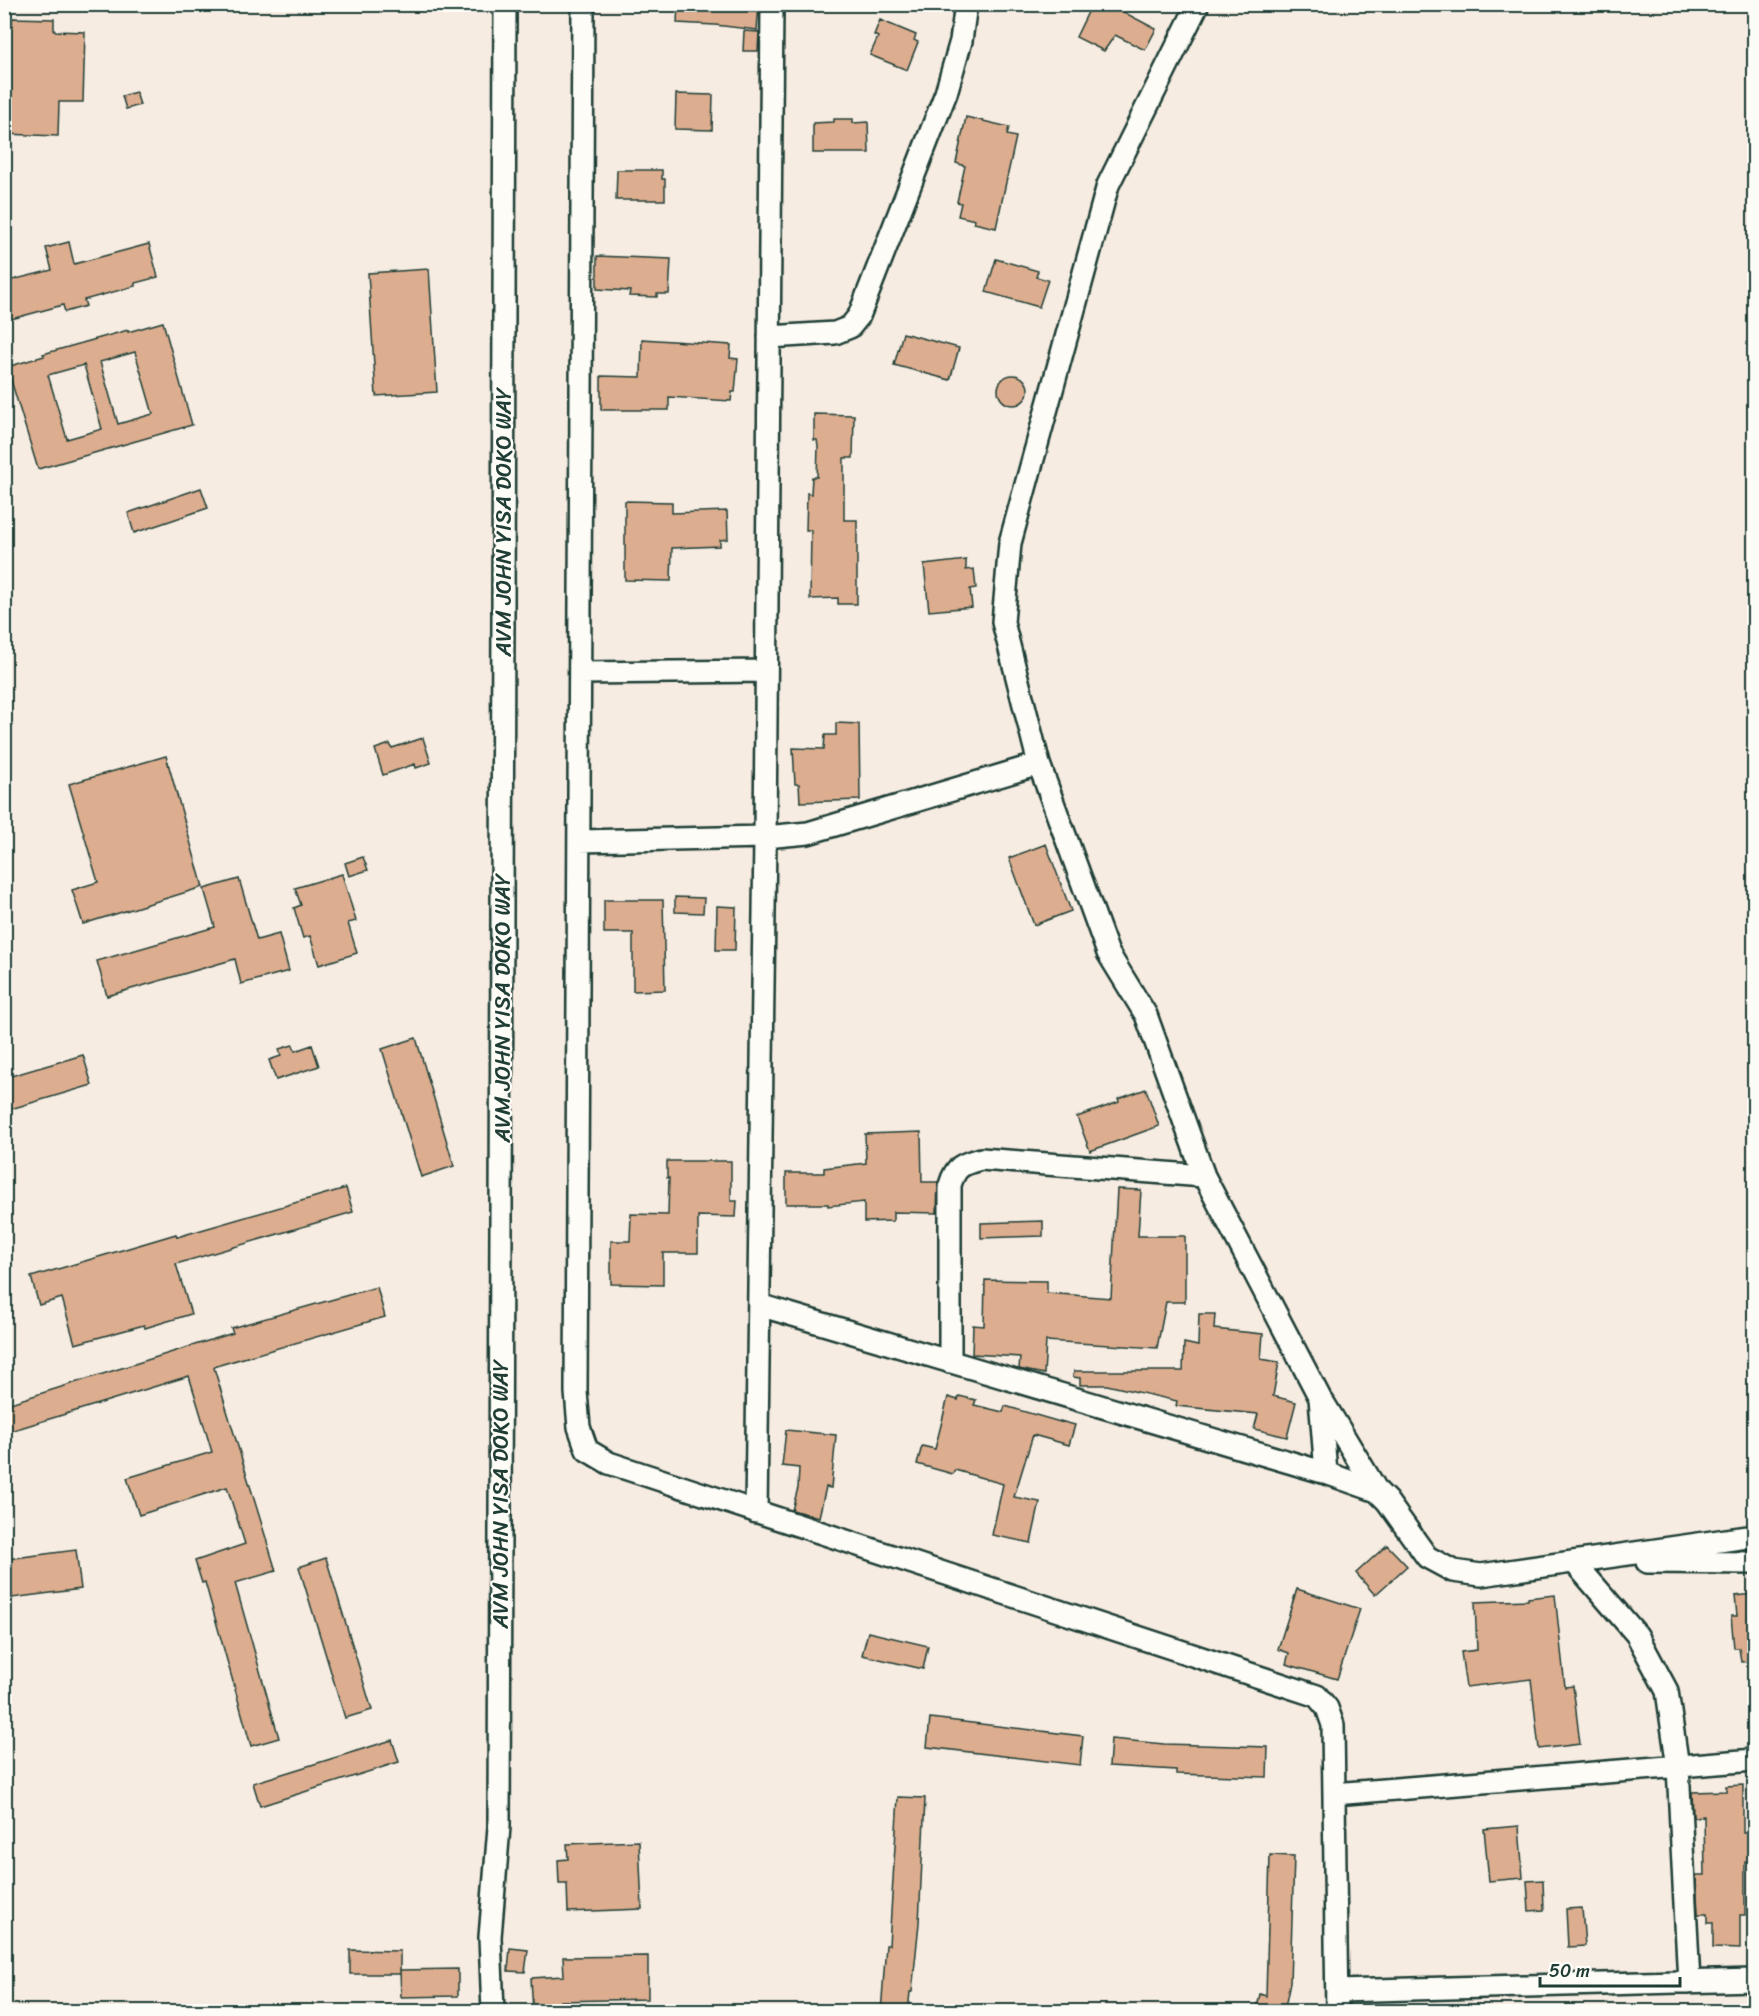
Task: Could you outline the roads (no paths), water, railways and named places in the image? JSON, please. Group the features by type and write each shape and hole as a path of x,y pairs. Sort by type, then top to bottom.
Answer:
{"street":[{"name":"AVM JOHN YISA DOKO WAY","path":"493,2012 490,1937 499,1815 505,4"},
{"path":"583,4 576,1392 579,1427 587,1450 609,1463 1317,1696 1328,1708 1334,1725 1337,2001 1755,1980"},
{"path":"756,1512 765,837 772,4"},
{"path":"769,337 835,333 850,327 859,316 946,93 961,41 966,4"},
{"path":"1198,4 1108,185 1010,543 1003,622 1039,764 1108,953 1146,1014 1204,1176 1320,1398 1377,1491 1387,1501 1427,1557 1453,1571 1481,1575 1755,1536"},
{"path":"580,673 766,671"},
{"path":"579,841 765,837 808,833 1039,764"},
{"path":"950,1362 950,1185 954,1172 963,1164 981,1159 1204,1176"},
{"path":"759,1305 1326,1473 1377,1491"},
{"path":"1320,1398 1326,1473"},
{"path":"1574,1562 1755,1563"},
{"path":"1574,1562 1637,1635 1667,1691 1678,1767 1689,1982"},
{"path":"1334,1794 1755,1760"}]}
